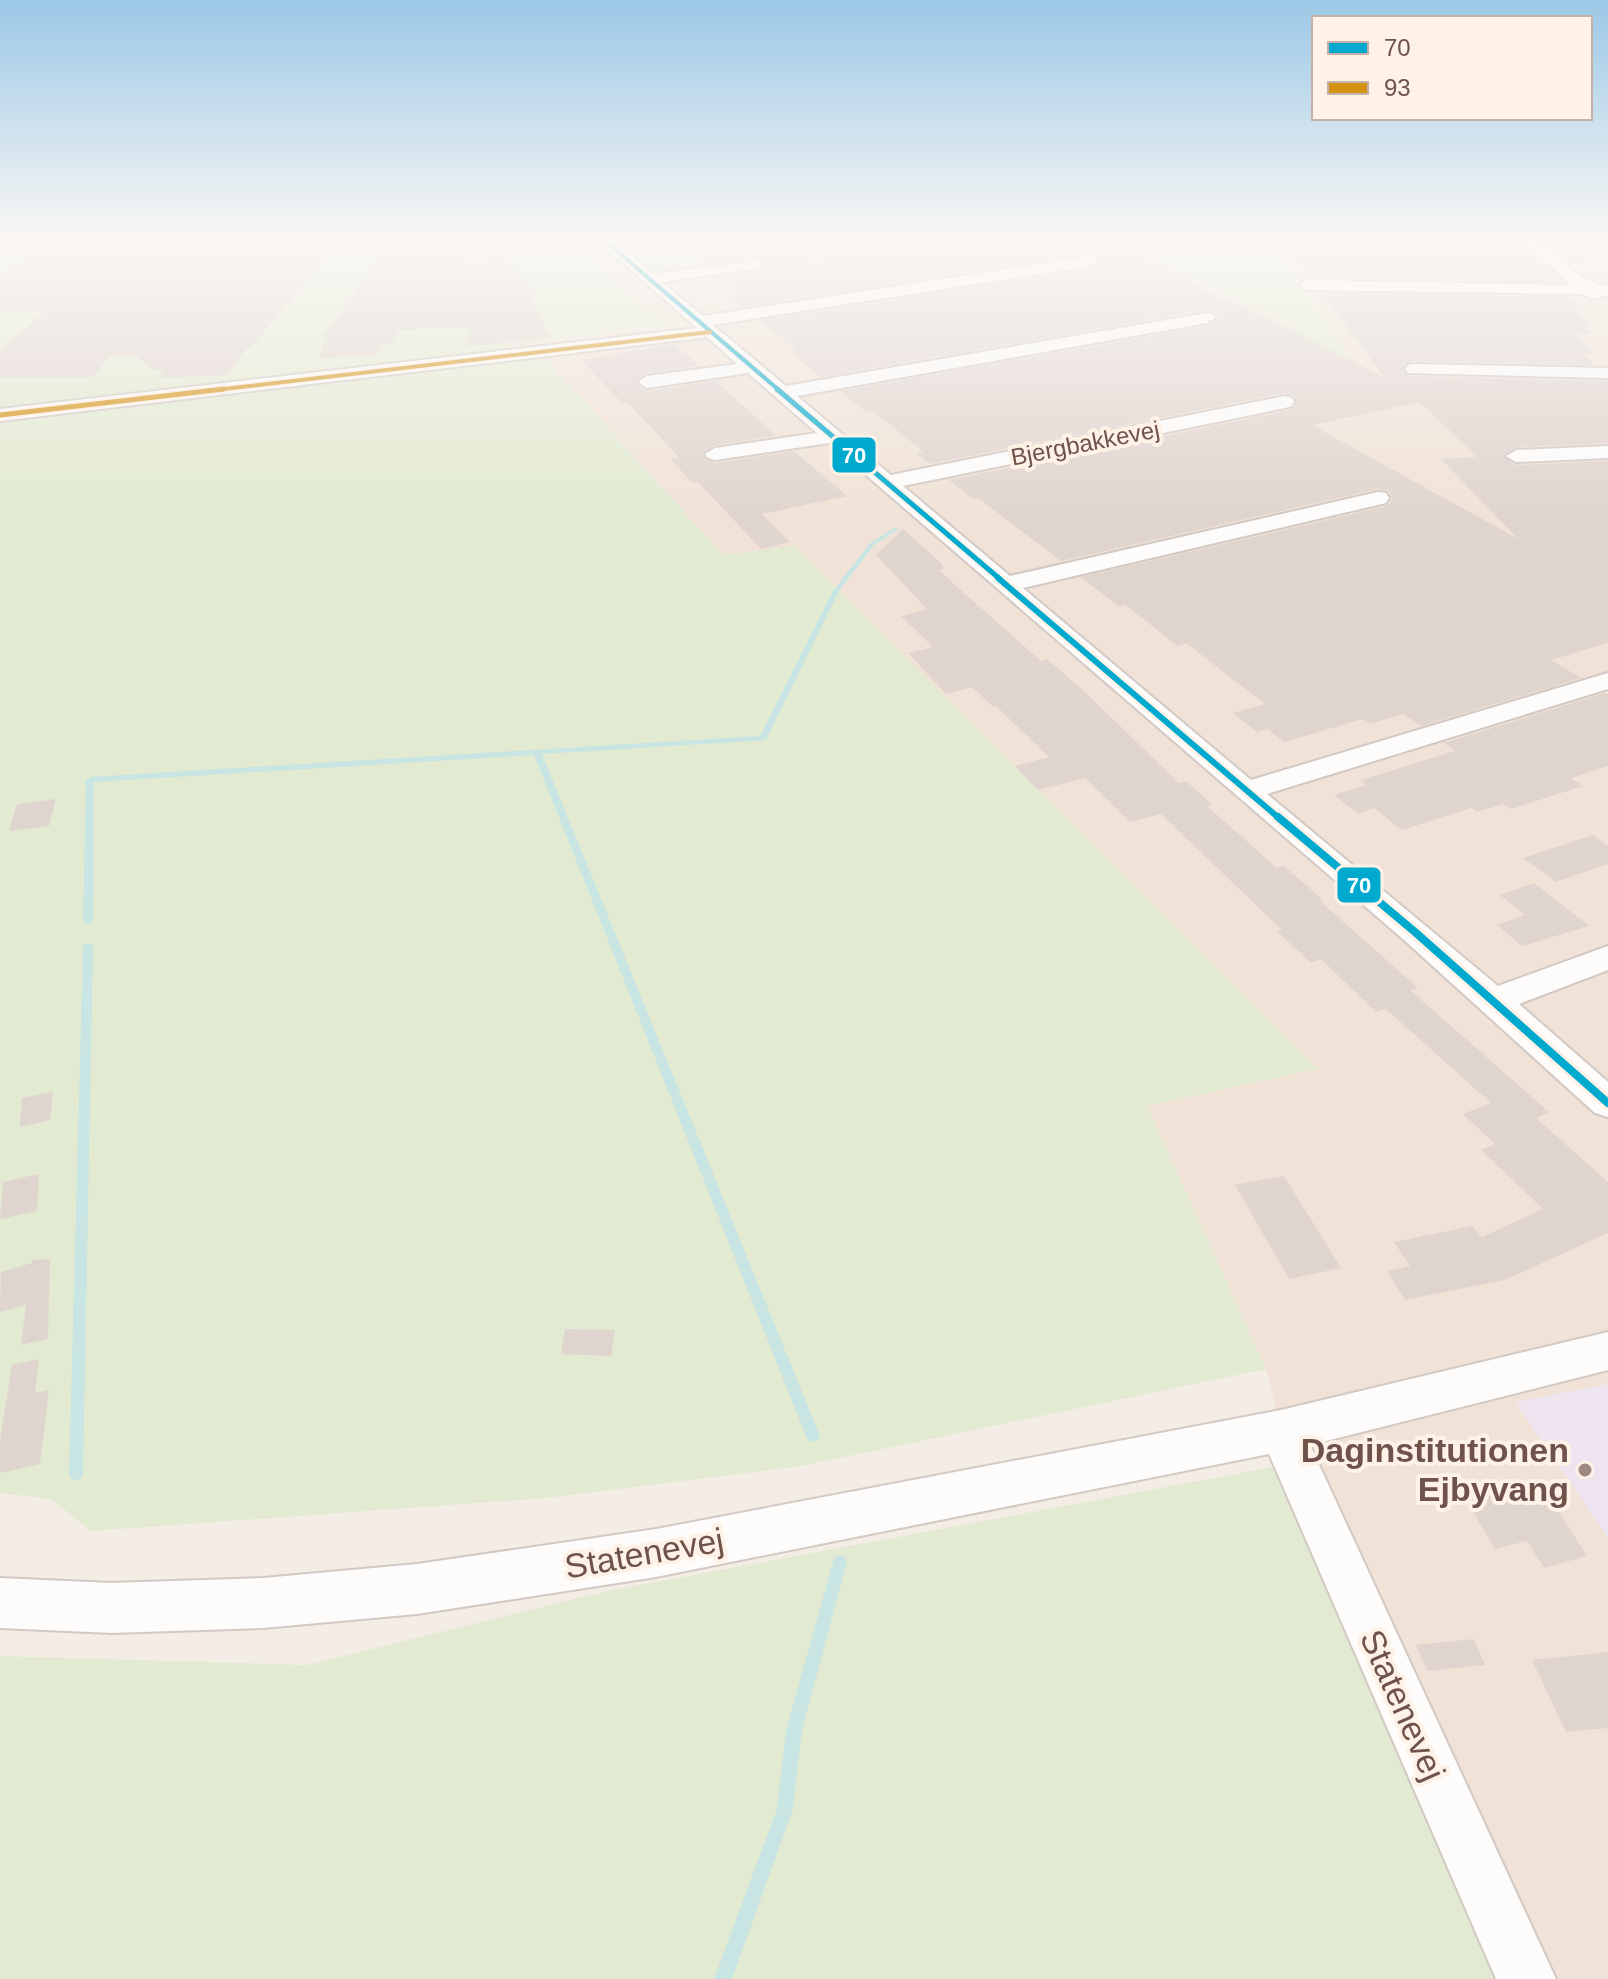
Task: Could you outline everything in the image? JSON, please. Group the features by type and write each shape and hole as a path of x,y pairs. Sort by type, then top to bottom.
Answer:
{"street":[{"path":"0,415 669,331"},
{"path":"709,331 1494,1001 1608,1103"},
{"path":"780,393 1131,331"},
{"path":"647,382 751,367"},
{"path":"1414,369 1608,373"},
{"name":"Bjergbakkevej","path":"885,483 1285,402"},
{"path":"715,454 831,437"},
{"path":"1516,456 1608,452"},
{"path":"1004,585 1378,498"},
{"path":"1246,791 1608,681"},
{"path":"1494,1001 1608,957"},
{"name":"Statenevej","path":"0,1603 112,1608 263,1603 417,1589 656,1553 1281,1431 1608,1351"},
{"name":"Statenevej","path":"1281,1431 1526,1979"}],"shaded area":[{"path":"622,331 1608,331 1608,1979 1502,1979 1290,1464 1266,1369 1147,1105 1316,1069 723,555 547,360 507,345"},
{"name":"Daginstitutionen Ejbyvang","path":"1608,1384 1608,1538 1515,1402"}],"green space":[{"path":"0,331 623,331 509,345 546,359 723,555 794,546 1317,1069 1147,1106 1266,1369 801,1466 546,1498 91,1531 51,1499 0,1493"},
{"path":"1297,331 1332,331 1365,382 1344,380"},
{"path":"1290,1464 1502,1979 0,1979 0,1656 307,1665 608,1591"}],"building":[{"path":"22,331 264,331 227,375 158,378 163,369 152,369 136,356 109,356 94,377 0,378 0,351"},
{"path":"327,331 399,331 392,344 382,344 374,356 318,358 327,336 324,336"},
{"path":"471,331 548,331 552,338 464,347"},
{"path":"773,331 1083,331 821,377 789,352 797,350"},
{"path":"1178,331 1293,331 1384,377 1350,331 1589,331 1592,334 1575,334 1596,355 1584,354 1595,365 1414,361 1406,363 1402,369 1408,376 1608,381 1608,443 1516,447 1503,455 1516,465 1608,461 1608,643 1551,660 1581,678 1421,726 1404,714 1370,724 1363,719 1284,742 1268,729 1257,732 1233,713 1265,704 1186,643 1178,646 1125,605 1118,606 1081,577 1387,506 1392,500 1389,491 1377,489 1061,561 978,498 973,499 949,480 1286,411 1295,407 1295,397 1284,393 930,464 916,453 924,452 874,412 867,413 840,391","holes":["1420,402 1477,457 1441,459 1518,539 1312,425"]},
{"path":"675,344 699,366 647,373 636,380 636,384 647,391 716,381 776,436 715,445 702,453 706,460 715,463 794,451 847,496 762,514 790,542 761,549 698,482 693,483 670,459 679,457 627,402 622,403 581,360"},
{"path":"903,529 941,563 944,568 939,570 964,593 1041,661 1047,659 1087,694 1179,783 1186,781 1212,804 1207,806 1277,868 1284,866 1323,900 1320,901 1418,988 1410,990 1549,1112 1536,1118 1608,1182 1608,1233 1505,1280 1405,1300 1387,1271 1410,1266 1394,1242 1472,1226 1482,1237 1543,1209 1481,1150 1495,1144 1463,1114 1491,1103 1386,1009 1376,1012 1321,959 1311,963 1277,931 1282,930 1161,814 1130,822 1085,778 1038,790 1015,766 1049,757 972,687 946,694 908,653 933,647 901,616 927,609 876,555"},
{"path":"1605,693 1608,695 1608,766 1571,778 1583,786 1511,809 1503,804 1477,812 1471,808 1402,830 1374,808 1358,814 1334,795 1366,785 1361,780 1455,751 1444,743"},
{"path":"56,799 49,826 9,831 17,804"},
{"path":"1593,835 1608,846 1608,864 1556,882 1523,858"},
{"path":"1534,883 1589,926 1522,946 1497,925 1525,915 1500,895"},
{"path":"53,1092 50,1120 20,1127 22,1098"},
{"path":"39,1174 37,1211 0,1219 3,1182"},
{"path":"1284,1176 1341,1268 1289,1279 1235,1185"},
{"path":"50,1259 48,1339 21,1345 26,1305 0,1312 1,1272 32,1263 32,1260"},
{"path":"565,1329 615,1330 611,1356 561,1354"},
{"path":"39,1359 35,1393 49,1390 40,1464 0,1473 0,1440 12,1365"},
{"path":"1542,1485 1587,1556 1544,1568 1527,1541 1495,1549 1466,1500"},
{"path":"1474,1639 1485,1665 1427,1671 1416,1645"},
{"path":"1608,1652 1608,1728 1566,1732 1532,1660"}],"waterway":[{"path":"88,921 90,780 763,738 836,591 872,544 896,529"},
{"path":"538,754 813,1436"},
{"path":"76,1474 88,946"},
{"path":"723,1979 785,1809 794,1730 840,1562"}],"transit line":[{"name":"70","path":"711,331 1415,932 1608,1103"},
{"name":"93","path":"0,415 710,332"}],"place":[{"name":"Daginstitutionen Ejbyvang","path":"1585,1470"}]}
